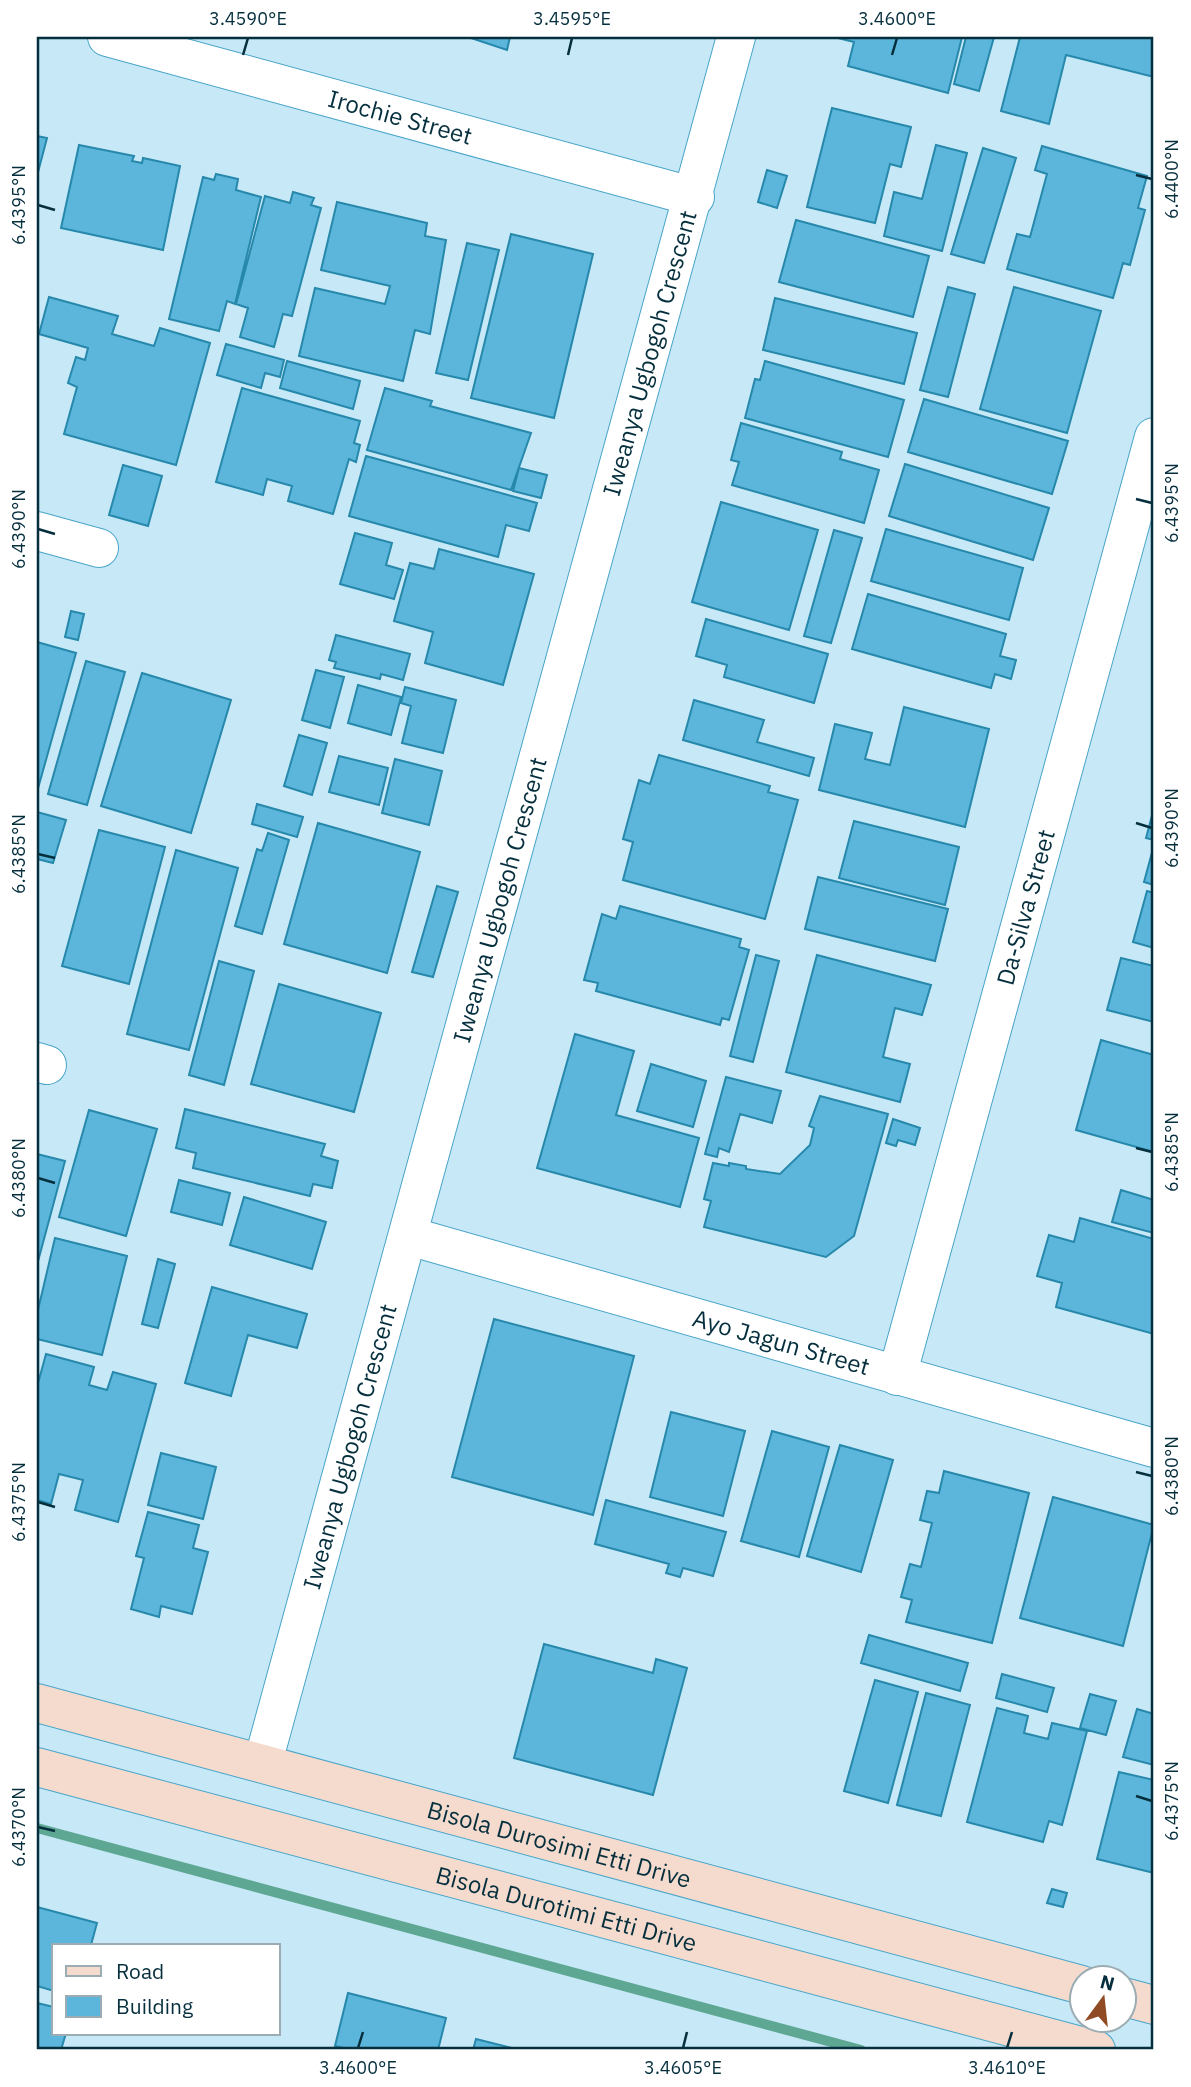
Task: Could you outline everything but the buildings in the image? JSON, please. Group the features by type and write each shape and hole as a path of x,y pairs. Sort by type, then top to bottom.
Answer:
{"main road":[{"name":"Bisola Durosimi Etti Drive","path":"37,1703 264,1762 1068,1981"},
{"name":"Bisola Durotimi Etti Drive","path":"37,1767 1096,2050"}],"street":[{"name":"Irochie Street","path":"107,37 695,197"},
{"name":"Iweanya Ugbogoh Crescent","path":"264,1762 695,197 736,37"},
{"name":"Da-Silva Street","path":"897,1376 1154,437"},
{"path":"37,531 99,548"},
{"name":"Ayo Jagun Street","path":"409,1236 1154,1448"}],"waterway":[{"path":"37,1828 861,2050"}]}
